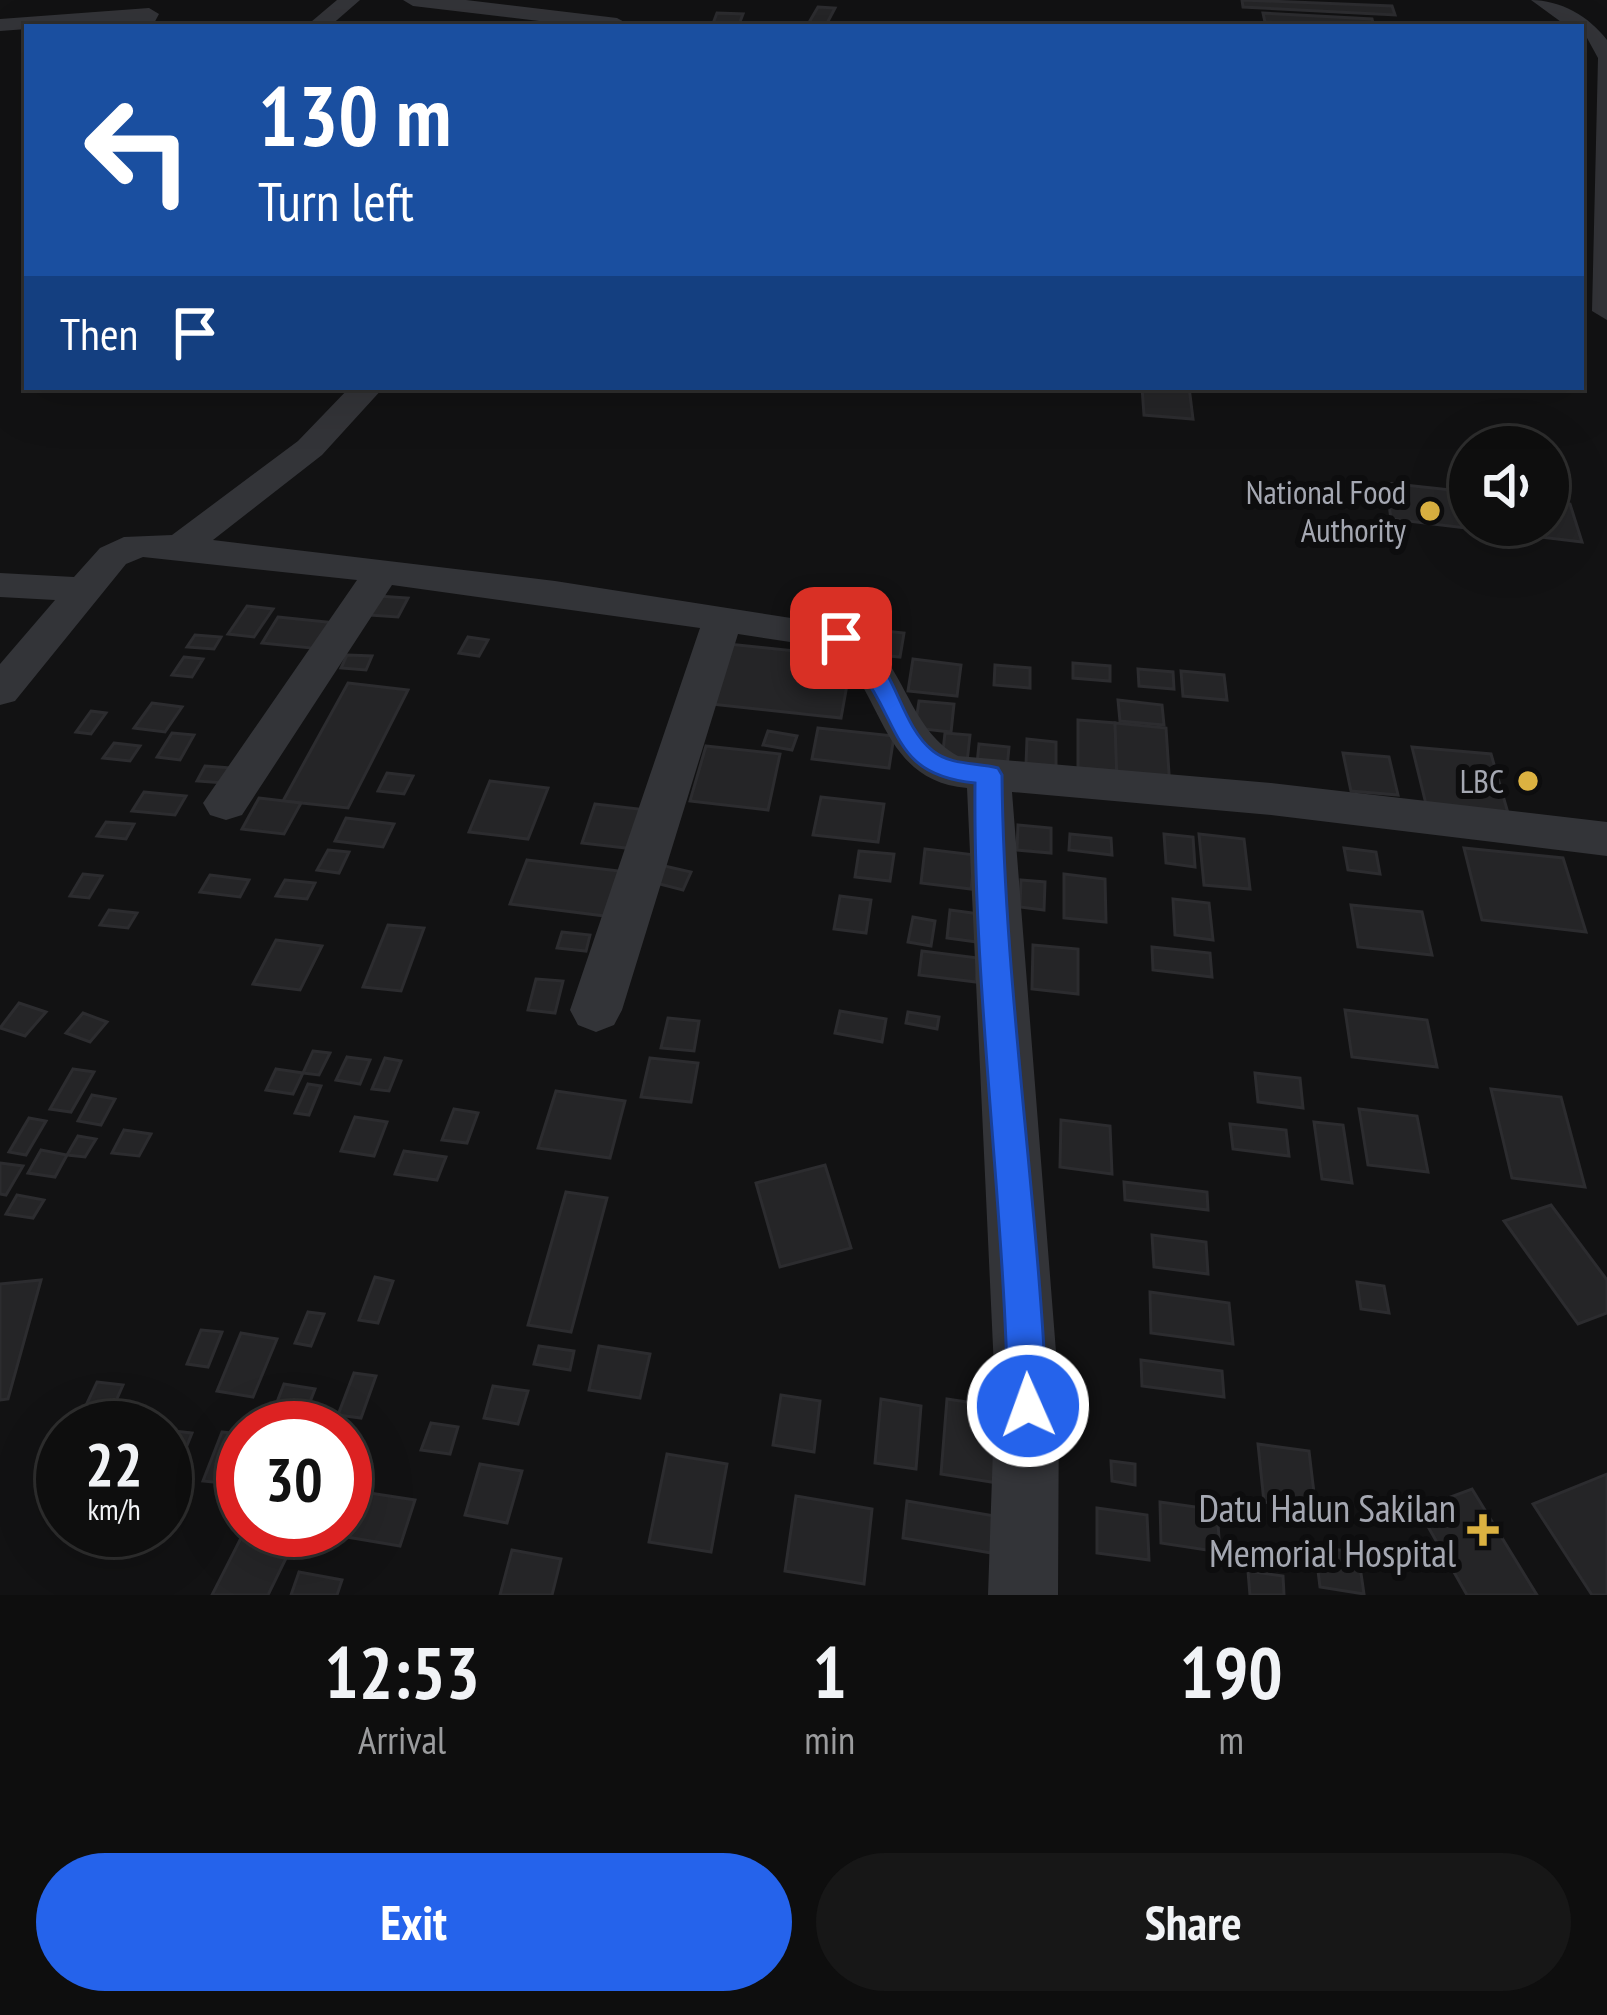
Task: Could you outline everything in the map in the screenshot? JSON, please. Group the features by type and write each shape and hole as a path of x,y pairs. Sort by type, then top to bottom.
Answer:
{"street":[{"path":"320,24 350,0"},
{"path":"413,0 617,23"},
{"path":"1541,0 1578,24"},
{"path":"0,25 150,15 143,24"},
{"path":"1584,28 1607,59 1592,210 1607,311"},
{"path":"180,547 310,448 365,390"},
{"path":"1,689 83,590 125,549 180,547 723,616 850,642 921,756 950,771 1271,799 1607,838"},
{"path":"226,803 381,573"},
{"path":"0,585 83,590"},
{"path":"596,1010 723,616"},
{"path":"989,775 989,882 1003,1083 1024,1274 1029,1449 1023,1595"}],"building":[{"path":"1242,0 1392,6 1395,15 1243,7"},
{"path":"818,7 835,8 827,24 808,24"},
{"path":"717,13 743,14 739,24 713,24"},
{"path":"1263,13 1372,19 1373,24 1309,24 1265,22"},
{"path":"1142,390 1189,390 1193,419 1144,415"},
{"path":"1386,483 1449,490 1449,526 1391,519"},
{"path":"1569,504 1570,504 1582,542 1569,540"},
{"path":"378,596 408,598 398,617 368,615"},
{"path":"247,606 273,609 254,637 228,634"},
{"path":"278,617 336,623 321,649 262,643"},
{"path":"875,630 904,633 900,657 870,654"},
{"path":"195,635 221,637 214,649 187,647"},
{"path":"468,637 488,640 479,656 459,653"},
{"path":"728,644 852,657 841,718 711,704"},
{"path":"347,655 372,656 366,670 341,668"},
{"path":"184,657 203,659 192,677 172,675"},
{"path":"913,659 961,665 957,696 908,691"},
{"path":"1073,663 1110,666 1110,681 1073,678"},
{"path":"995,665 1030,668 1030,688 994,685"},
{"path":"1138,669 1173,672 1174,689 1139,686"},
{"path":"1181,671 1224,675 1227,700 1183,696"},
{"path":"348,683 408,690 348,808 283,801"},
{"path":"1118,700 1162,705 1164,725 1120,721"},
{"path":"919,701 954,704 951,732 915,728"},
{"path":"152,703 182,707 165,732 134,728"},
{"path":"91,711 106,713 91,734 76,732"},
{"path":"1078,720 1115,723 1117,771 1078,768"},
{"path":"1115,723 1166,728 1170,789 1117,783"},
{"path":"818,728 894,736 889,768 812,759"},
{"path":"768,731 797,736 792,750 763,745"},
{"path":"172,733 194,735 180,760 157,757"},
{"path":"945,733 970,735 967,762 942,760"},
{"path":"1027,739 1056,742 1056,768 1026,765"},
{"path":"114,743 140,746 130,761 103,758"},
{"path":"979,744 1009,747 1007,768 977,764"},
{"path":"706,746 780,754 768,810 690,801"},
{"path":"1412,747 1491,754 1510,820 1428,812"},
{"path":"1343,753 1389,757 1398,795 1351,791"},
{"path":"205,766 232,768 224,783 197,781"},
{"path":"387,773 413,776 404,794 378,791"},
{"path":"490,781 548,788 528,839 469,832"},
{"path":"144,792 186,796 175,815 132,811"},
{"path":"821,797 884,804 878,842 813,835"},
{"path":"259,798 301,803 284,834 242,829"},
{"path":"595,804 647,810 635,849 582,843"},
{"path":"346,818 394,824 383,847 335,841"},
{"path":"106,822 134,824 126,839 97,836"},
{"path":"1018,825 1051,828 1051,853 1017,850"},
{"path":"1070,834 1111,838 1112,855 1069,850"},
{"path":"1164,834 1193,837 1195,867 1166,863"},
{"path":"1199,834 1244,839 1250,889 1204,885"},
{"path":"1344,848 1376,852 1380,874 1348,870"},
{"path":"1464,848 1563,858 1586,932 1482,920"},
{"path":"925,849 975,855 971,889 921,883"},
{"path":"328,850 349,852 339,873 317,870"},
{"path":"859,851 894,854 890,881 855,877"},
{"path":"527,860 627,872 613,917 510,904"},
{"path":"660,865 691,872 683,890 652,882"},
{"path":"83,874 102,876 89,898 70,896"},
{"path":"1064,874 1105,879 1106,922 1064,918"},
{"path":"210,875 249,880 240,897 200,892"},
{"path":"285,880 315,883 307,899 276,896"},
{"path":"1021,880 1045,882 1044,910 1020,907"},
{"path":"840,896 871,900 866,933 834,929"},
{"path":"1173,899 1209,903 1213,940 1175,935"},
{"path":"1351,905 1422,912 1432,955 1358,947"},
{"path":"109,910 137,913 128,928 100,925"},
{"path":"950,910 980,914 977,942 947,938"},
{"path":"913,917 935,921 931,946 908,942"},
{"path":"388,925 424,928 401,991 363,987"},
{"path":"562,932 590,935 586,951 557,948"},
{"path":"276,940 322,946 300,990 253,984"},
{"path":"1033,945 1078,949 1078,994 1032,989"},
{"path":"1152,947 1210,953 1212,977 1153,970"},
{"path":"922,951 978,958 976,982 919,975"},
{"path":"536,979 563,981 555,1013 528,1010"},
{"path":"19,1003 46,1012 25,1036 0,1028"},
{"path":"1345,1010 1427,1020 1437,1067 1352,1057"},
{"path":"840,1011 886,1019 882,1042 835,1033"},
{"path":"908,1012 939,1017 937,1029 906,1023"},
{"path":"83,1013 107,1022 90,1042 66,1033"},
{"path":"668,1018 699,1021 694,1051 661,1048"},
{"path":"313,1051 330,1053 319,1075 303,1073"},
{"path":"347,1057 370,1060 360,1084 336,1080"},
{"path":"385,1058 401,1061 389,1091 372,1089"},
{"path":"650,1058 698,1063 691,1102 641,1097"},
{"path":"73,1069 94,1072 71,1112 50,1109"},
{"path":"276,1069 303,1073 293,1094 266,1090"},
{"path":"1255,1073 1300,1078 1303,1108 1258,1102"},
{"path":"308,1084 321,1086 309,1115 295,1113"},
{"path":"1491,1089 1561,1097 1585,1187 1512,1178"},
{"path":"556,1091 625,1101 610,1158 538,1148"},
{"path":"92,1095 115,1099 101,1125 78,1121"},
{"path":"454,1109 478,1113 467,1143 442,1140"},
{"path":"1359,1109 1417,1116 1428,1172 1368,1165"},
{"path":"355,1117 387,1122 374,1156 341,1151"},
{"path":"29,1118 46,1121 26,1155 9,1152"},
{"path":"1061,1120 1110,1126 1112,1174 1060,1167"},
{"path":"1314,1122 1343,1125 1352,1183 1322,1179"},
{"path":"1230,1124 1286,1130 1289,1156 1233,1149"},
{"path":"124,1130 151,1134 139,1156 112,1153"},
{"path":"78,1136 96,1139 85,1157 67,1155"},
{"path":"41,1150 67,1155 55,1177 28,1173"},
{"path":"404,1151 446,1157 437,1180 395,1174"},
{"path":"0,1163 23,1166 6,1195 0,1194"},
{"path":"825,1165 851,1248 780,1267 756,1183"},
{"path":"1124,1182 1207,1192 1208,1210 1125,1200"},
{"path":"566,1192 607,1198 571,1332 528,1325"},
{"path":"17,1195 44,1200 33,1218 6,1214"},
{"path":"1551,1205 1607,1280 1607,1313 1578,1324 1504,1221"},
{"path":"1152,1235 1206,1242 1208,1274 1154,1267"},
{"path":"375,1277 393,1281 378,1323 359,1320"},
{"path":"41,1280 8,1399 0,1400 0,1284"},
{"path":"1357,1282 1384,1286 1389,1313 1361,1309"},
{"path":"1150,1292 1229,1303 1233,1344 1151,1333"},
{"path":"308,1312 324,1314 311,1346 295,1343"},
{"path":"201,1330 222,1332 208,1367 187,1364"},
{"path":"241,1333 277,1339 253,1397 217,1391"},
{"path":"539,1346 574,1351 570,1370 534,1364"},
{"path":"599,1346 650,1354 640,1398 589,1390"},
{"path":"1141,1360 1222,1371 1224,1397 1142,1386"},
{"path":"354,1373 376,1376 367,1401 343,1401"},
{"path":"97,1382 123,1385 116,1401 88,1401"},
{"path":"284,1384 315,1389 310,1401 277,1401"},
{"path":"493,1386 528,1391 518,1424 484,1418"},
{"path":"781,1395 820,1401 814,1452 773,1445"},
{"path":"881,1399 921,1406 916,1469 875,1463"},
{"path":"947,1399 1019,1410 1016,1486 941,1474"},
{"path":"431,1423 458,1427 450,1454 421,1450"},
{"path":"1258,1444 1309,1451 1316,1510 1264,1502"},
{"path":"216,1447 216,1482 203,1481"},
{"path":"667,1454 727,1464 711,1552 649,1542"},
{"path":"1111,1461 1135,1464 1135,1485 1112,1481"},
{"path":"480,1464 522,1471 507,1523 465,1515"},
{"path":"1607,1474 1607,1595 1592,1595 1533,1504"},
{"path":"1472,1489 1537,1595 1467,1595 1418,1509"},
{"path":"372,1493 415,1500 400,1546 372,1541"},
{"path":"796,1496 872,1509 864,1584 785,1571"},
{"path":"907,1501 1006,1518 1003,1555 903,1538"},
{"path":"1160,1502 1217,1510 1220,1552 1161,1543"},
{"path":"1097,1508 1147,1515 1149,1560 1097,1553"},
{"path":"1315,1546 1358,1553 1364,1594 1320,1587"},
{"path":"512,1550 561,1559 552,1595 500,1595"},
{"path":"231,1557 287,1557 268,1595 212,1595"},
{"path":"1248,1571 1283,1576 1284,1595 1250,1595"},
{"path":"299,1572 342,1580 337,1595 291,1595"}],"place":[{"name":"National Food Authority","path":"1430,511"},
{"name":"LBC","path":"1528,781"},
{"name":"Datu Halun Sakilan Memorial Hospital","path":"1483,1530"}],"route":[{"path":"841,638 859,650 871,667 921,756 950,771 989,775 989,882 1003,1083 1024,1274 1028,1406"}]}
